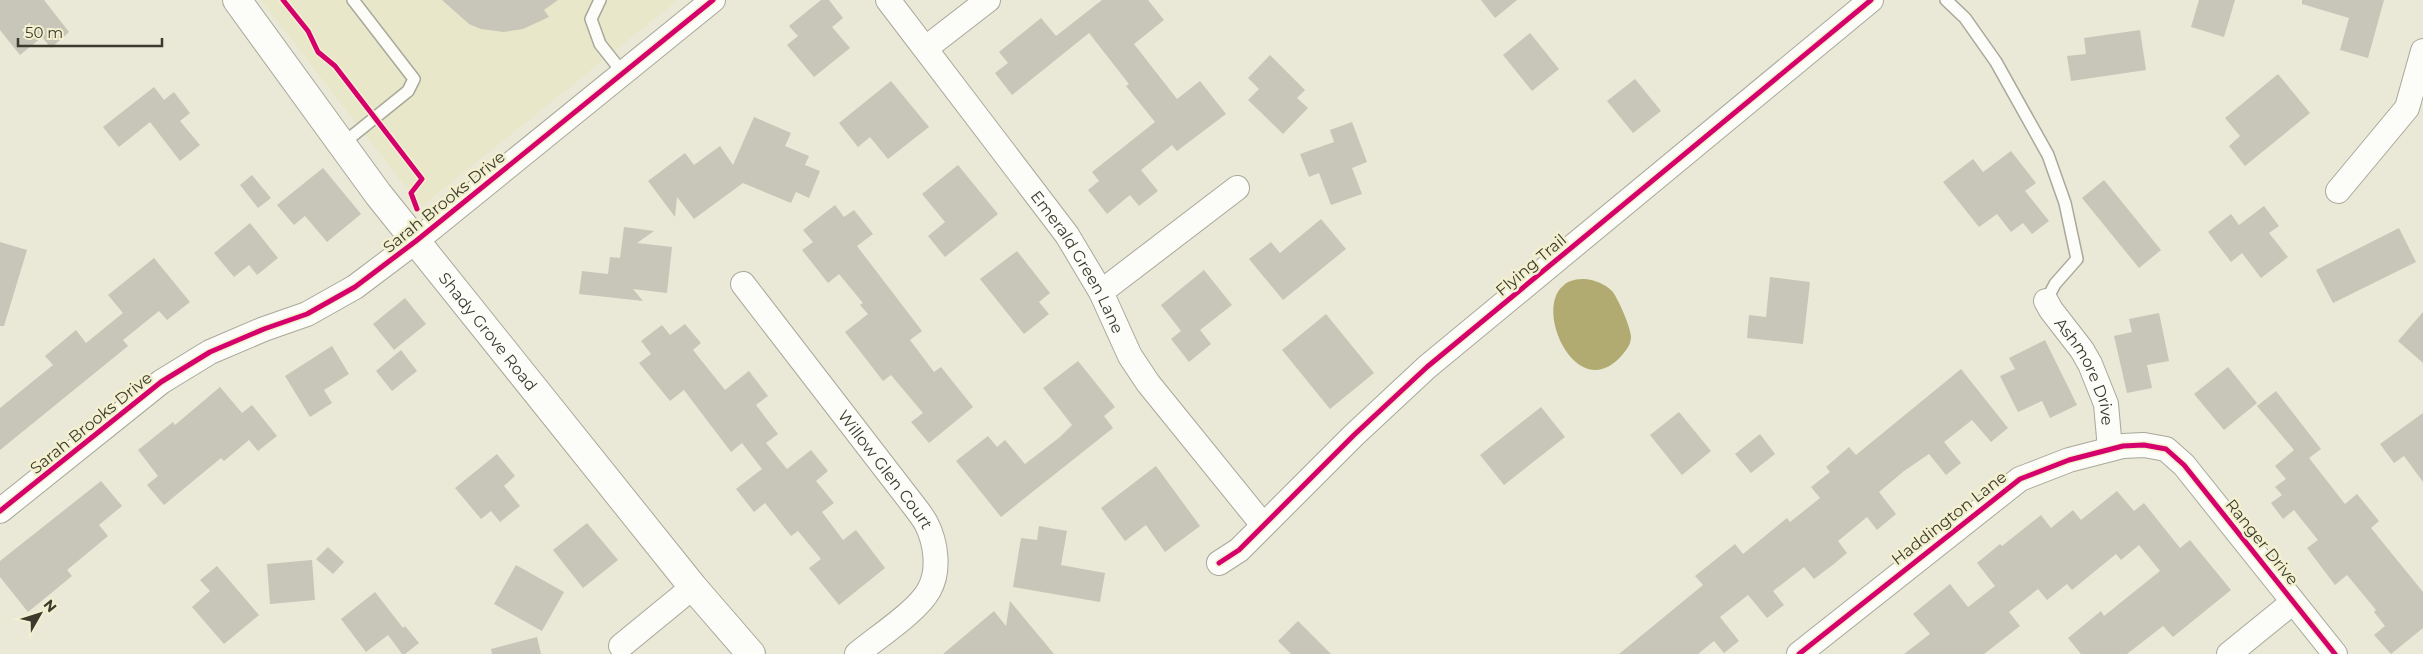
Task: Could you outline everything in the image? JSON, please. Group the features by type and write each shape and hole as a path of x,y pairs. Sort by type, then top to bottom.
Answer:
{"main road":[{"name":"Shady Grove Road","path":"237,0 342,145 416,241 692,587 751,654"}],"street":[{"name":"Sarah Brooks Drive","path":"0,511 161,382 210,352 264,329 307,314 355,287 416,241 713,0"},
{"name":"Emerald Green Lane","path":"888,0 1067,234 1101,292 1130,356 1148,383 1262,525"},
{"path":"926,48 988,0"},
{"name":"Flying Trail","path":"1219,564 1239,550 1262,525 1427,367 1871,0"},
{"path":"2338,191 2408,108 2423,51"},
{"path":"1101,292 1237,188"},
{"name":"Willow Glen Court","path":"743,284 908,498 926,524 935,548 935,570 929,590 917,605 856,654"},
{"name":"Ashmore Drive","path":"2046,301 2090,364 2106,404 2110,449"},
{"name":"Haddington Lane","path":"1798,654 2020,479 2069,460 2110,449 2144,445 2166,449"},
{"name":"Ranger Drive","path":"2166,449 2184,465 2335,654"},
{"path":"621,646 692,587"},
{"path":"2229,654 2293,602"}],"lane":[{"path":"342,145 408,91 414,79 354,0"},
{"path":"600,0 591,19 600,44 623,73"},
{"path":"1946,0 1965,18 1996,62 2048,156 2062,196 2076,259 2054,284 2046,301"}],"shaded area":[{"path":"261,0 678,0 421,207"},
{"path":"1585,279 1600,283 1612,291 1618,300 1629,327 1631,337 1626,350 1606,368 1590,369 1576,362 1565,349 1557,332 1553,314 1556,297 1566,283"}],"building":[{"path":"0,0 44,0 69,32 51,48 42,37 20,55 0,30"},
{"path":"442,0 558,0 544,10 549,17 523,29 504,32 481,29 469,24"},
{"path":"821,0 829,0 843,18 832,27 850,48 814,77 787,45 798,36 789,26"},
{"path":"1102,0 1148,0 1164,20 1134,44 1177,99 1200,81 1226,114 1177,151 1172,145 1141,170 1158,191 1139,206 1130,195 1107,214 1088,190 1099,181 1092,172 1155,122 1126,86 1129,84 1089,33 1012,95 995,73 1008,63 999,52 1041,18 1056,36"},
{"path":"1481,0 1517,0 1495,18"},
{"path":"2199,0 2235,0 2224,37 2191,27"},
{"path":"2302,0 2384,0 2368,58 2340,50 2349,18 2302,4"},
{"path":"2140,30 2146,70 2071,81 2067,56 2086,54 2084,38"},
{"path":"1530,33 1559,69 1532,91 1503,55"},
{"path":"1270,55 1305,90 1297,98 1308,108 1283,134 1248,100 1259,89 1248,78"},
{"path":"2278,74 2310,113 2245,166 2229,146 2240,136 2225,118"},
{"path":"1635,79 1661,111 1633,133 1607,101"},
{"path":"891,81 929,127 888,159 870,137 858,147 839,123"},
{"path":"154,87 164,100 174,92 190,113 180,121 200,145 180,161 150,122 119,147 103,127"},
{"path":"754,117 791,133 785,146 809,156 805,165 820,171 809,198 796,192 791,203 743,183 694,219 677,197 675,217 648,181 685,153 694,165 720,146 733,165"},
{"path":"1352,122 1367,162 1352,168 1362,194 1331,205 1319,173 1309,177 1300,154 1334,142 1330,130"},
{"path":"2011,151 2036,183 2025,191 2049,221 2032,234 2023,223 2011,232 1997,214 1979,227 1943,182 1973,159 1983,172"},
{"path":"958,165 998,214 945,257 928,236 945,222 922,194"},
{"path":"323,168 361,214 327,242 305,216 294,225 277,205"},
{"path":"252,175 271,198 258,208 240,185"},
{"path":"2104,180 2161,250 2139,268 2082,198"},
{"path":"835,205 844,217 854,210 873,234 857,246 922,331 910,340 934,372 941,367 973,407 929,443 911,422 923,413 891,375 883,381 845,332 868,314 860,305 863,303 839,274 828,283 802,250 813,242 803,230"},
{"path":"2264,206 2279,226 2269,233 2288,257 2261,278 2242,253 2231,262 2208,232 2231,214 2239,225"},
{"path":"1321,219 1346,249 1283,300 1249,259 1271,242 1280,253"},
{"path":"250,223 278,258 257,275 249,265 234,277 214,253"},
{"path":"624,227 654,231 637,243 672,247 667,293 633,289 643,301 579,294 582,271 608,274 610,257 620,258"},
{"path":"2399,228 2416,262 2333,303 2316,270"},
{"path":"0,242 27,250 4,326 0,326"},
{"path":"1017,251 1050,293 1039,302 1049,314 1024,334 980,279"},
{"path":"154,258 190,302 167,320 159,311 123,340 128,346 0,450 0,408 53,365 45,356 76,330 86,343 123,313 108,295"},
{"path":"1204,270 1232,305 1200,330 1211,344 1189,362 1171,339 1181,331 1161,305"},
{"path":"1770,277 1810,282 1803,344 1747,338 1749,315 1766,317"},
{"path":"405,298 426,324 394,350 373,324"},
{"path":"2423,312 2423,363 2398,341"},
{"path":"2159,313 2169,361 2147,365 2152,388 2127,393 2114,336 2132,332 2129,319"},
{"path":"1326,314 1374,373 1330,409 1282,350"},
{"path":"685,324 701,343 693,350 725,390 749,371 768,396 756,405 778,434 766,443 787,469 811,450 828,471 816,481 834,503 822,512 843,540 856,530 885,568 839,605 809,568 821,559 798,531 791,536 765,503 754,512 736,489 762,469 742,443 731,452 684,390 670,401 639,363 651,354 641,341 662,325 670,335"},
{"path":"2045,340 2077,405 2050,418 2042,401 2018,412 2000,376 2015,369 2009,358"},
{"path":"332,346 349,374 324,390 332,403 310,417 285,376"},
{"path":"401,350 417,371 392,391 376,371"},
{"path":"1078,361 1115,407 1104,416 1113,428 1001,517 956,461 988,436 997,447 1005,440 1025,464 1060,437 1072,425 1043,388"},
{"path":"2228,367 2257,403 2224,430 2194,394"},
{"path":"1961,369 2008,428 1991,442 1972,420 1944,442 1961,463 1946,475 1929,454 1904,471 1879,492 1896,514 1877,530 1867,517 1838,541 1847,553 1834,564 1814,579 1804,567 1773,591 1784,605 1767,618 1748,595 1720,617 1739,641 1724,653 1714,641 1698,654 1619,654 1703,585 1695,576 1735,544 1743,554 1787,518 1790,522 1820,498 1811,487 1830,472 1826,467 1849,447 1856,455"},
{"path":"220,387 242,413 252,405 277,436 258,451 249,440 224,461 221,458 164,505 147,485 158,476 138,450 173,422 175,425"},
{"path":"2276,391 2321,449 2309,458 2345,504 2357,494 2379,521 2371,528 2423,592 2423,628 2391,654 2374,635 2385,626 2374,612 2376,610 2347,575 2335,585 2307,548 2318,540 2294,510 2283,519 2271,503 2282,495 2275,487 2286,479 2275,466 2294,450 2257,406"},
{"path":"1541,407 1565,437 1504,485 1480,455"},
{"path":"1679,412 1711,451 1682,475 1650,435"},
{"path":"2423,413 2423,482 2404,456 2394,463 2380,444"},
{"path":"1760,434 1775,454 1751,473 1735,454"},
{"path":"497,454 515,476 504,486 520,506 500,522 491,511 481,519 455,488"},
{"path":"1156,466 1200,526 1165,552 1146,525 1125,541 1101,508"},
{"path":"101,481 122,506 99,525 108,536 67,570 72,576 28,612 0,577 0,561"},
{"path":"2117,491 2134,511 2144,503 2180,548 2190,540 2231,590 2173,637 2163,626 2127,654 2081,654 2068,638 2101,611 2104,616 2160,571 2139,545 2121,560 2116,554 2072,590 2067,584 2047,600 2038,589 2009,612 2020,626 1984,654 1904,654 1930,634 1913,614 1950,584 1968,607 1995,586 1977,563 2000,544 2002,546 2041,515 2051,528 2073,510 2081,520"},
{"path":"587,523 618,560 583,588 553,550"},
{"path":"1039,526 1067,531 1061,565 1105,573 1100,602 1013,587 1021,538 1037,540"},
{"path":"328,547 344,562 333,574 316,559"},
{"path":"312,560 315,600 270,604 267,564"},
{"path":"516,565 564,592 542,631 494,604"},
{"path":"217,566 259,615 224,644 192,607 210,591 200,580"},
{"path":"375,592 403,628 405,626 419,643 405,654 402,654 388,635 366,652 341,619"},
{"path":"1010,601 1054,654 943,654 994,611 1006,626"},
{"path":"1298,621 1331,654 1291,654 1278,641"},
{"path":"537,637 541,654 492,654 491,649"}],"cycle path":[{"path":"283,0 308,31 318,52 335,66 422,179 411,193 417,209"},
{"path":"0,511 161,382 210,352 264,329 307,314 355,287 416,241 713,0"},
{"path":"1219,563 1239,550 1354,435 1427,367 1871,0"},
{"path":"1799,654 2020,479 2069,460 2123,446 2144,445 2166,449 2184,465 2335,654"}]}
